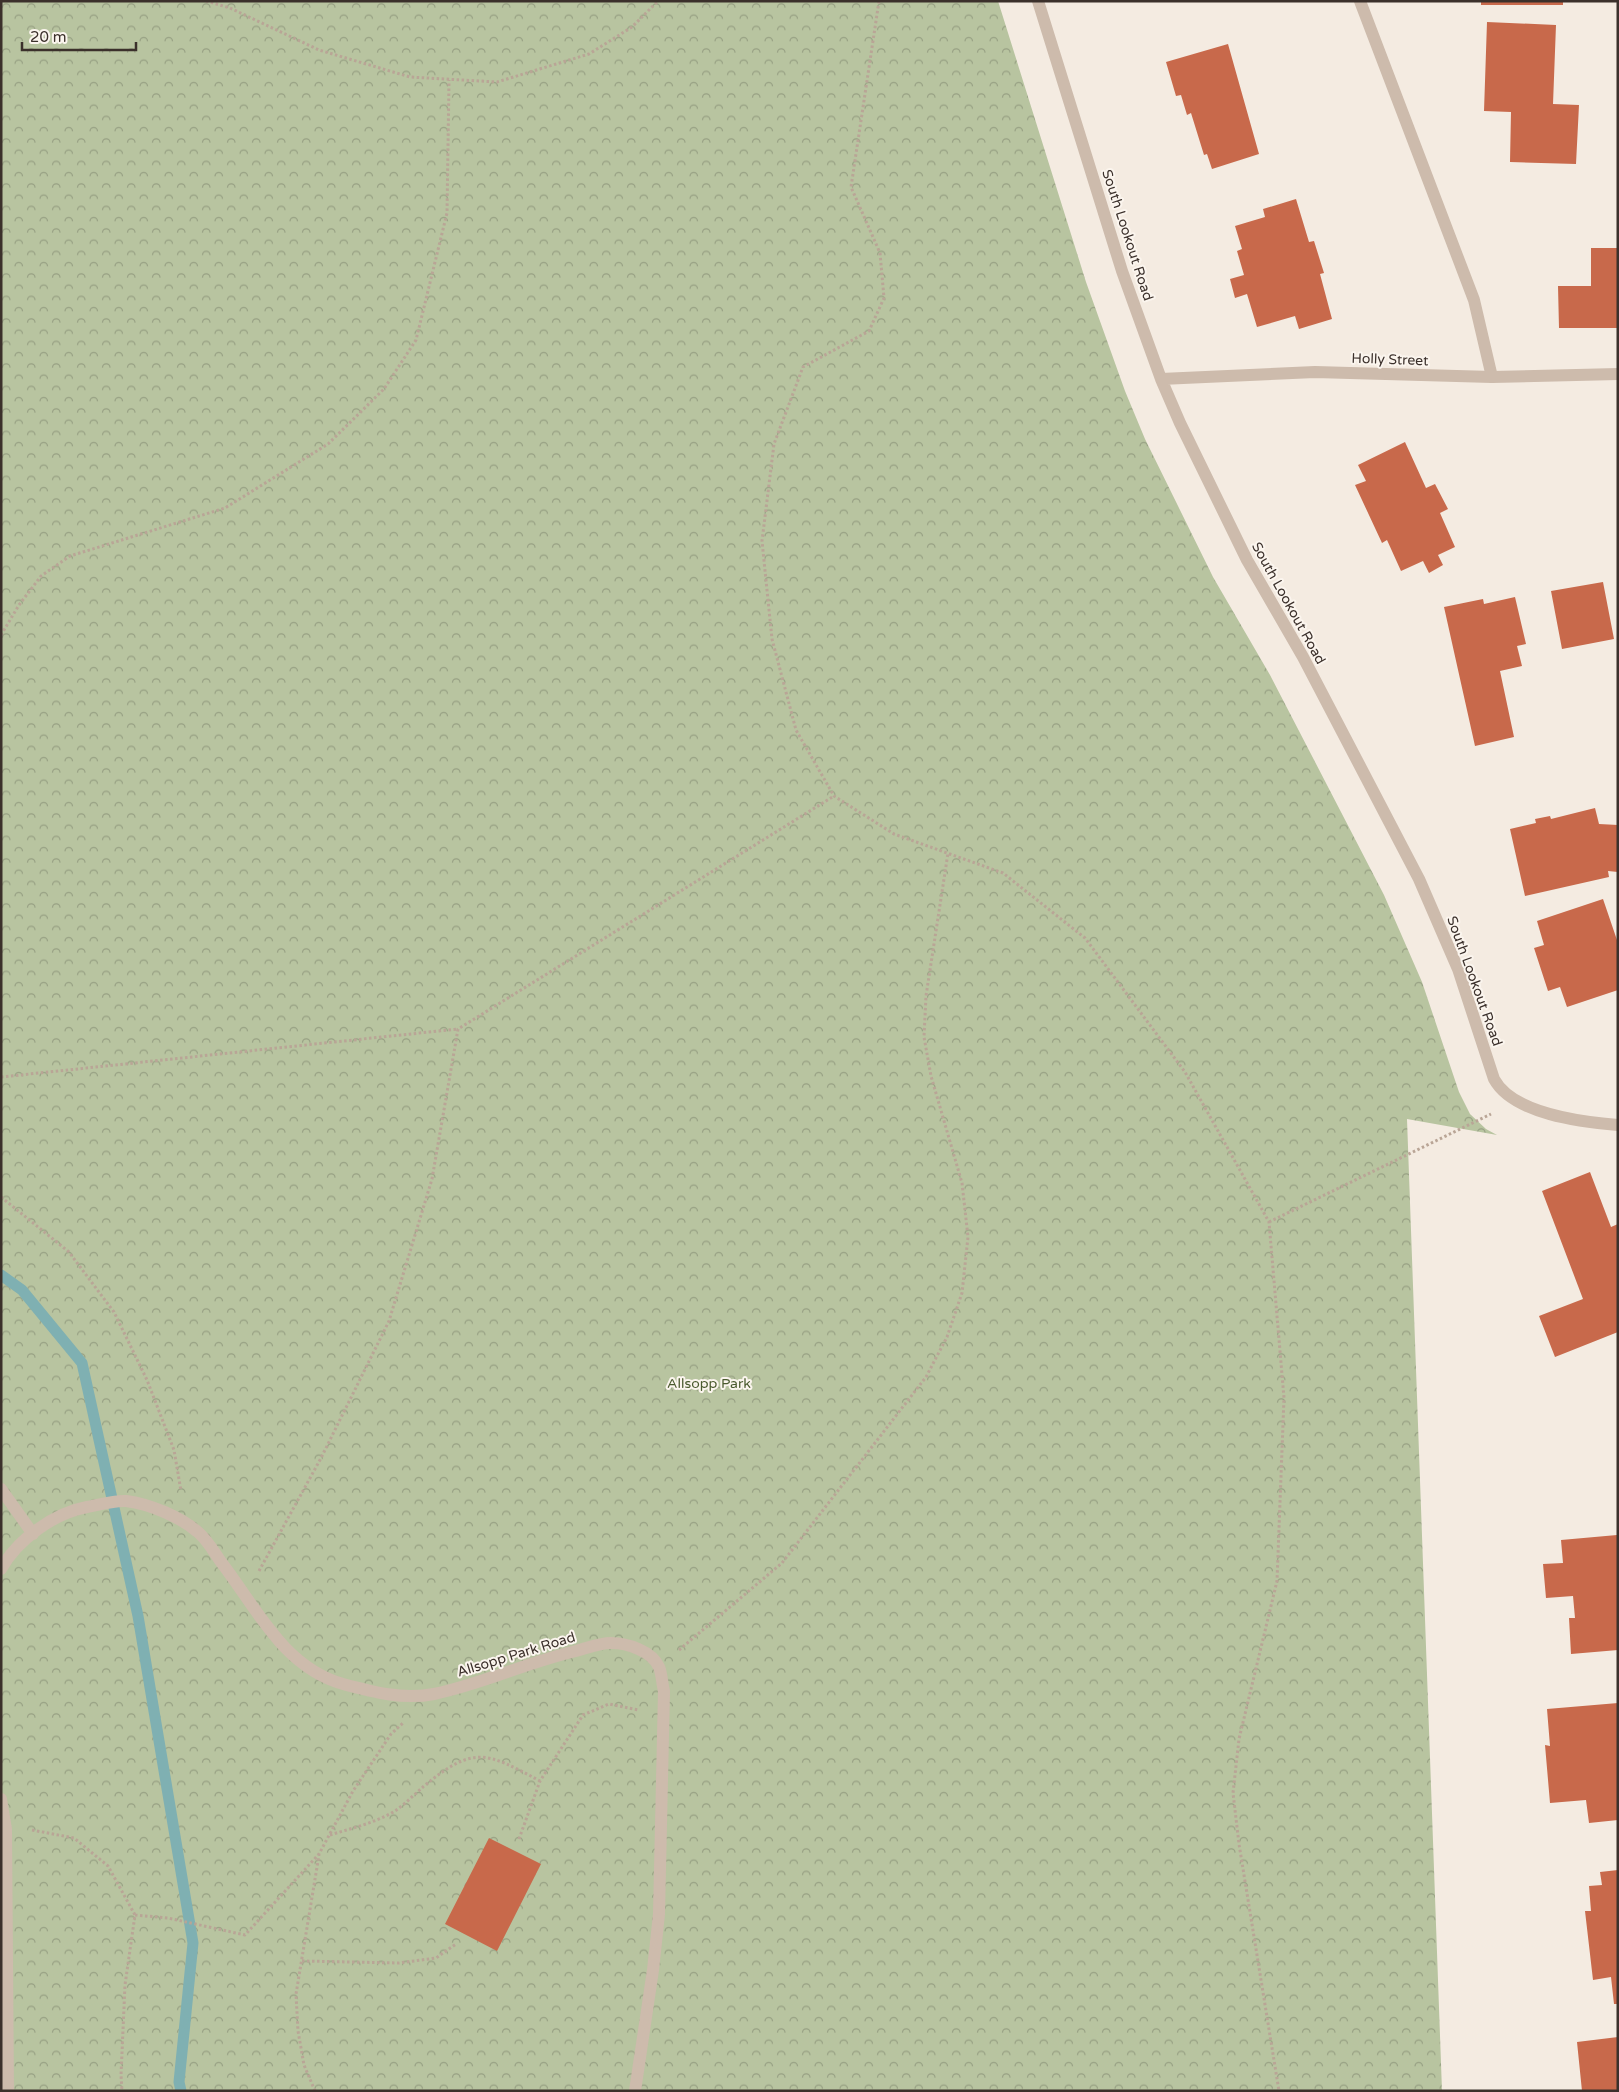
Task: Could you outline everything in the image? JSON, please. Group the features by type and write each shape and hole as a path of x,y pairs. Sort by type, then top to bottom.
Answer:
{"street":[{"name":"South Lookout Road","path":"1038,1 1122,271 1161,379 1180,423 1248,560 1303,657 1419,879 1458,969 1494,1079 1500,1090 1516,1102 1546,1113 1618,1125"},
{"path":"1360,1 1474,300 1492,377"},
{"name":"Holly Street","path":"1161,379 1315,372 1492,377 1618,374"},
{"path":"1,1489 33,1534"},
{"name":"Allsopp Park Road","path":"1,1569 15,1550 33,1534 67,1513 97,1505 125,1501 160,1511 188,1524 200,1534 246,1594 265,1627 291,1654 322,1675 339,1683 394,1696 432,1694 468,1685 555,1656 610,1643 626,1644 644,1652 659,1666"},
{"path":"635,2091 653,1970 659,1914 664,1691 659,1666"},
{"path":"1,1799 6,1829 8,2091"}],"path":[{"path":"206,1 230,8 319,50 410,78 497,82 589,54 632,27 658,1"},
{"path":"879,1 851,187 880,254 884,298 869,331 803,367 774,444 762,541 772,639 796,730 834,796 894,834 1003,873 1085,938 1185,1072 1269,1222 1284,1398 1277,1581 1239,1739 1233,1793 1239,1844 1279,2091"},
{"path":"1,635 19,605 41,576 70,556 225,508 328,444 384,389 416,340 447,213 449,80"},
{"path":"1,1077 458,1029 834,796"},
{"path":"659,1666 782,1563 926,1377 947,1337 962,1293 968,1238 962,1183 932,1076 924,1037 926,996 948,853"},
{"path":"246,1594 321,1458 389,1321 432,1179 458,1029"},
{"path":"1269,1222 1516,1102"},
{"path":"1,1197 69,1252 114,1312 147,1380 174,1450 188,1524"},
{"path":"135,1915 168,1918 245,1935 320,1854 353,1791 392,1734 432,1694"},
{"path":"519,1839 540,1781 583,1715 609,1704 663,1715"},
{"path":"330,1835 363,1824 395,1810 460,1760 477,1756 495,1758 540,1781"},
{"path":"6,1829 41,1831 74,1838 108,1866 135,1915 125,1985 122,2091"},
{"path":"315,2091 304,2065 298,2031 296,1994 320,1854"},
{"path":"302,1961 399,1964 436,1958 456,1944"}],"green space":[{"name":"Allsopp Park","path":"1,1 998,1 1086,282 1125,391 1145,439 1213,577 1270,675 1384,895 1422,982 1459,1092 1470,1114 1486,1129 1497,1135 1407,1119 1442,2091 1,2091"}],"building":[{"path":"1481,1 1563,1 1563,5 1481,5"},
{"path":"1487,22 1556,25 1553,104 1579,105 1576,164 1510,162 1511,112 1484,111"},
{"path":"1228,44 1259,154 1212,169 1207,154 1204,155 1191,113 1187,115 1181,95 1176,96 1166,62"},
{"path":"1296,199 1309,242 1314,241 1324,273 1320,274 1332,319 1299,329 1295,316 1257,327 1247,294 1235,298 1230,279 1244,275 1237,251 1242,249 1235,226 1265,217 1263,209"},
{"path":"1591,248 1618,248 1618,328 1559,328 1558,286 1591,286"},
{"path":"1405,442 1426,488 1435,484 1448,509 1440,513 1455,547 1438,555 1443,565 1429,573 1423,561 1401,571 1387,540 1382,543 1355,485 1366,481 1358,465"},
{"path":"1603,582 1614,639 1562,649 1551,591"},
{"path":"1515,597 1526,644 1517,646 1522,666 1500,671 1514,737 1475,746 1444,607 1483,599 1484,604"},
{"path":"1595,808 1599,824 1618,825 1618,872 1608,871 1609,877 1525,896 1510,829 1536,823 1535,819 1550,816 1551,819"},
{"path":"1603,899 1618,943 1618,990 1567,1007 1560,987 1548,991 1534,948 1544,945 1537,921"},
{"path":"1590,1172 1611,1227 1618,1224 1618,1332 1555,1357 1539,1316 1583,1299 1542,1191"},
{"path":"1617,1535 1618,1650 1571,1654 1569,1618 1575,1618 1573,1596 1546,1598 1543,1564 1563,1563 1561,1540"},
{"path":"1618,1703 1618,1820 1589,1823 1586,1800 1550,1803 1545,1745 1550,1746 1547,1709"},
{"path":"489,1838 541,1864 497,1951 445,1924"},
{"path":"1618,1870 1618,2004 1614,2004 1611,1977 1593,1980 1585,1911 1591,1911 1589,1886 1602,1885 1600,1872"},
{"path":"1618,2037 1618,2091 1582,2091 1577,2042"}],"waterway":[{"path":"1,1275 22,1290 82,1363 138,1616 193,1943 179,2082 181,2091"}]}
